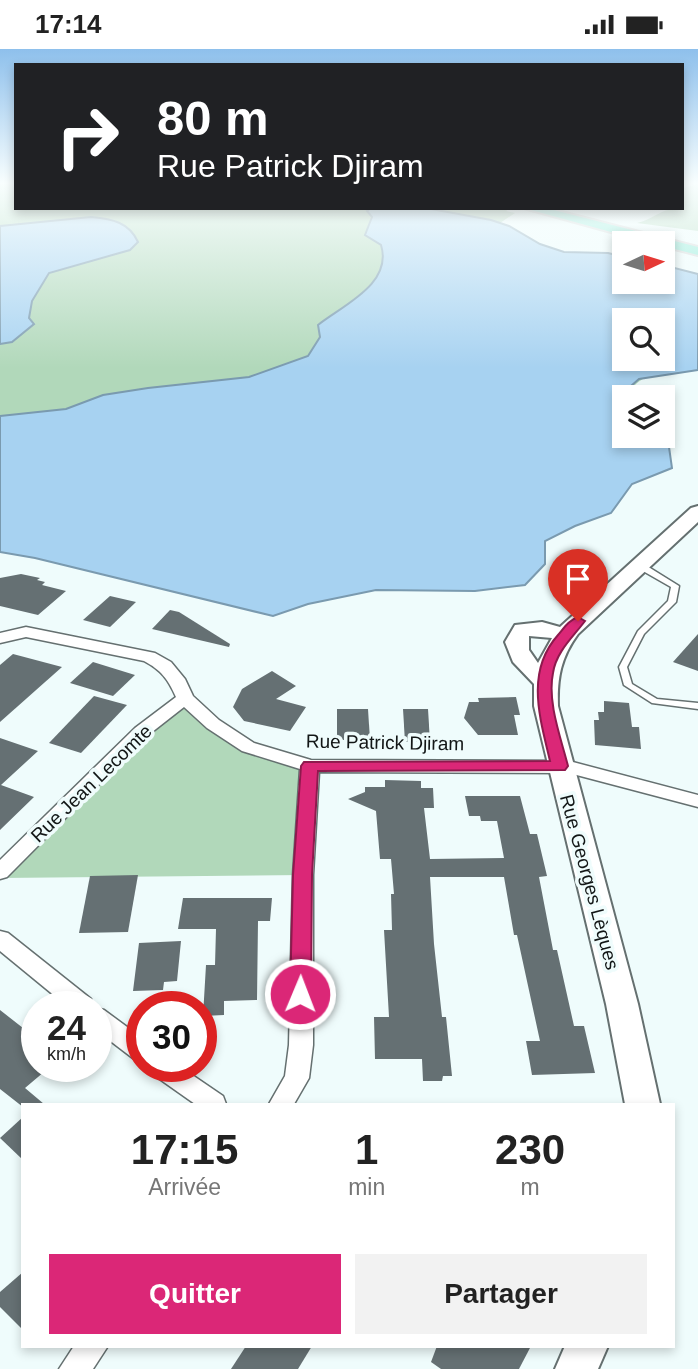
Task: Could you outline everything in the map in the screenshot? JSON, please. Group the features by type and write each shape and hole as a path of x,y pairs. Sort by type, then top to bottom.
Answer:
{"main road":[{"name":"Rue Georges Lèques","path":"642,1103 635,1061 609,950 559,766 546,706 544,680 549,660 565,635 698,512"},
{"path":"544,680 523,659 516,637 523,630 537,628 565,635"},
{"path":"576,1369 586,1348"}],"street":[{"name":"Rue Patrick Djiram","path":"0,638 26,632 149,657 165,666 177,678 185,698 214,724 248,747 310,766 559,766 582,769 698,801"},
{"name":"Rue Jean Lecomte","path":"0,872 141,732 185,698"},
{"path":"282,1103 296,1077 301,1045 303,875 310,766"},
{"path":"0,939 64,991"},
{"path":"112,1029 126,1040"},
{"path":"183,1082 213,1103"},
{"path":"74,1369 91,1348"}],"lane":[{"path":"639,565 675,586 672,602 641,633 623,667 628,685 655,701 698,706"}],"green space":[{"path":"0,246 543,246 565,252 612,255 612,294 676,294 676,268 698,274 698,370 657,374 636,385 612,385 612,448 669,448 672,468 632,484 611,513 545,541 545,564 525,585 475,591 376,590 308,604 273,616 0,516"},
{"path":"185,698 248,747 310,766 303,875 0,878"}],"water":[{"path":"0,246 134,246 130,250 49,273 32,301 29,318 34,324 12,342 0,344"},
{"path":"381,246 545,246 564,252 612,254 612,294 676,294 676,268 698,274 698,370 639,379 632,385 612,385 612,448 669,448 672,468 632,484 611,513 545,541 545,564 525,585 475,591 376,590 308,604 273,616 35,558 0,552 0,416 66,409 103,395 249,377 308,356 320,337 318,325 363,292 380,271 383,259"}],"building":[{"path":"21,574 40,578 37,580 45,582 42,585 66,591 38,615 0,606 0,578"},
{"path":"110,596 136,602 110,627 83,620"},
{"path":"170,610 179,612 230,644 229,647 152,629"},
{"path":"698,634 698,671 673,662"},
{"path":"13,654 62,667 0,722 0,665"},
{"path":"93,662 135,675 113,696 70,683"},
{"path":"272,671 296,686 276,699 306,707 290,731 244,721 233,707 242,689"},
{"path":"94,696 127,705 81,753 49,743"},
{"path":"516,697 520,715 514,715 518,735 478,735 464,718 469,702 479,702 478,698"},
{"path":"604,701 629,703 632,727 639,727 641,749 595,745 594,720 599,720 598,712 604,712"},
{"path":"337,709 368,709 370,740 337,740"},
{"path":"403,709 428,709 430,742 405,742"},
{"path":"0,738 38,751 1,785 34,797 0,830"},
{"path":"385,780 421,781 421,788 433,788 434,808 424,808 430,859 504,858 497,821 481,821 480,816 469,816 465,796 520,796 530,834 537,834 547,876 539,877 553,950 557,950 574,1026 584,1026 595,1073 532,1075 526,1041 540,1041 517,935 514,935 504,877 430,877 442,1017 446,1017 452,1076 443,1076 442,1081 423,1081 422,1059 375,1059 374,1017 389,1017 384,930 392,930 391,894 394,894 391,859 380,859 376,811 348,799 365,792 365,787 385,787"},
{"path":"138,875 128,932 79,933 90,876"},
{"path":"183,898 272,898 270,921 258,921 257,1000 224,1001 224,1015 217,1015 217,991 204,991 206,965 215,965 216,929 178,929"},
{"path":"181,941 177,981 164,982 163,990 133,991 139,943"},
{"path":"0,1010 21,1026 21,1082 32,1082 25,1088 43,1103 21,1103 21,1105 0,1089"},
{"path":"21,1119 21,1158 0,1138"},
{"path":"21,1274 21,1328 0,1307 0,1292"},
{"path":"245,1348 311,1348 298,1369 231,1369"},
{"path":"436,1348 530,1348 519,1369 441,1369 431,1362"}],"route":[{"path":"300,994 306,806 310,766 559,766 546,706 545,673 559,643 578,621"}]}
